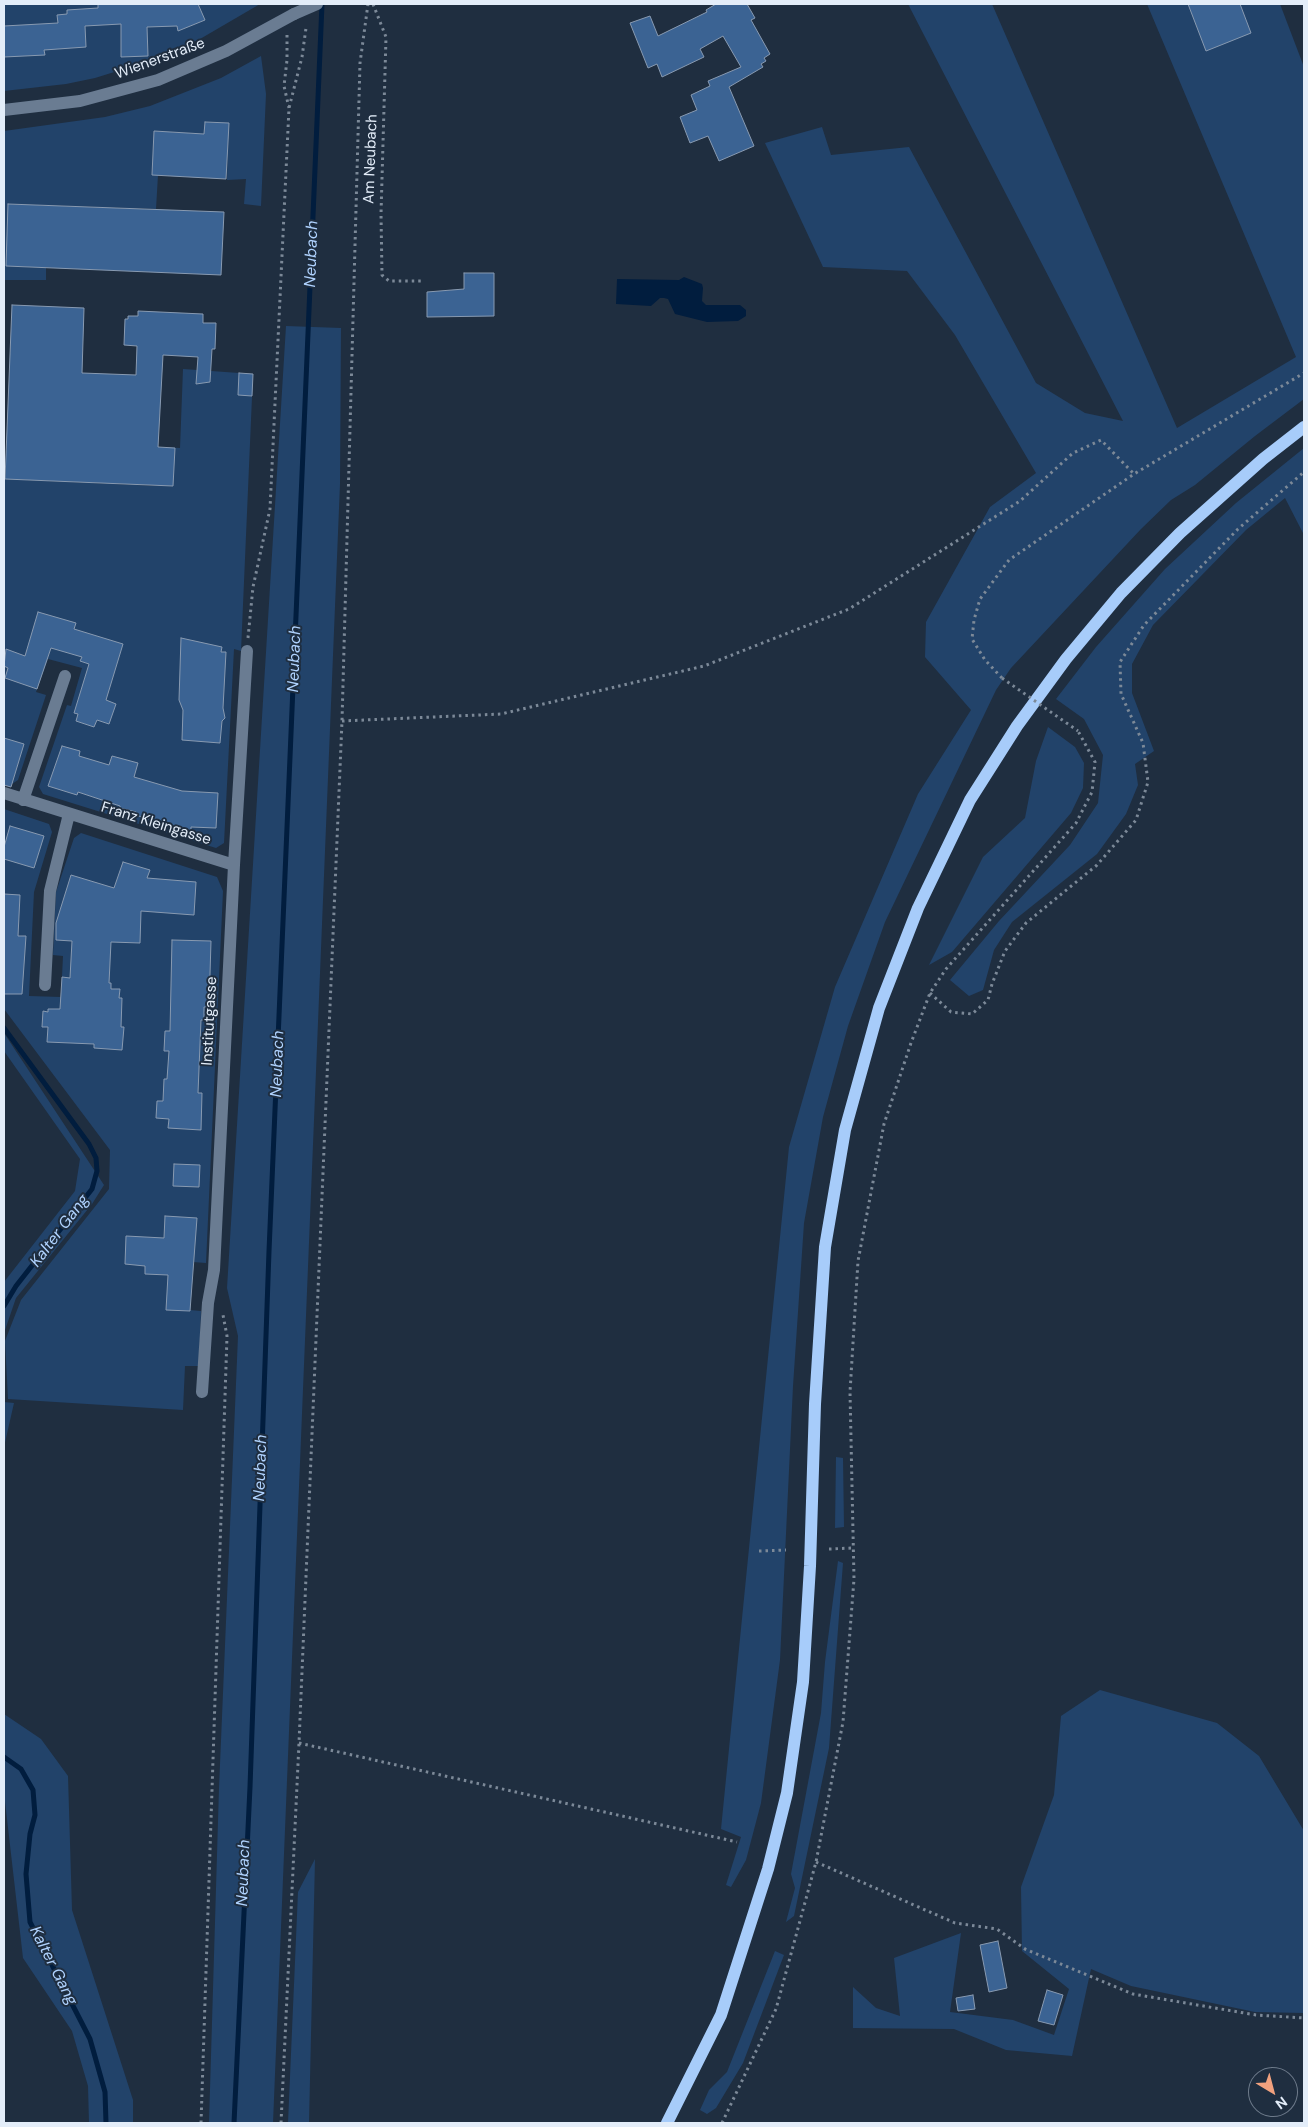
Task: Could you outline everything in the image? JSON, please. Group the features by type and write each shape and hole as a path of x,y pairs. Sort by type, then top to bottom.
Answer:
{"main road":[{"path":"666,2123 721,2014 768,1869 786,1793 803,1682 810,1566 815,1404 825,1247 845,1130 879,1008 918,908 970,800 1017,726 1066,659 1120,593 1180,533 1263,459 1304,427"}],"street":[{"name":"Wienerstraße","path":"4,110 80,101 158,80 218,55 317,4"},
{"name":"Institutgasse","path":"202,1392 208,1303 214,1270 234,865 247,651"},
{"path":"22,800 65,676"},
{"name":"Franz Kleingasse","path":"4,793 234,865"},
{"path":"46,985 50,891 69,814"}],"path":[{"path":"281,2123 342,721 360,63 368,4"},
{"name":"Am Neubach","path":"373,4 386,37 381,214 382,275 389,282 421,281"},
{"path":"289,108 284,86 290,17"},
{"path":"247,651 253,587 270,509 289,108 302,56 306,28"},
{"path":"722,2123 776,2009 816,1862 843,1722 854,1578 850,1392 858,1261 884,1124 911,1042 930,993 946,969 1076,823 1092,792 1094,762 1078,731 1002,678 985,660 972,640 974,620 980,599 1009,560 1134,474 1304,373"},
{"path":"342,721 501,714 704,666 849,609 1020,502 1073,453 1101,440 1134,474"},
{"path":"930,993 951,1012 972,1014 988,1000 1005,951 1026,923 1097,865 1136,820 1148,782 1143,743 1121,694 1120,662 1144,625 1238,529 1304,472"},
{"path":"201,2123 227,1336 222,1307"},
{"path":"829,1549 853,1548"},
{"path":"759,1551 786,1550"},
{"path":"299,1743 737,1842"},
{"path":"816,1862 955,1923 997,1929 1025,1949 1133,1994 1239,2012 1304,2018"}],"shaded area":[{"path":"4,4 260,4 200,39 140,64 95,78 66,84 4,91"},
{"path":"908,4 992,4 1177,428 1296,357 1147,4 1280,4 1304,67 1304,399 1195,485 1171,500 1141,529 1011,668 996,690 885,922 848,1026 823,1117 804,1223 793,1386 780,1660 761,1803 746,1860 731,1887 726,1885 741,1837 721,1829 789,1147 835,987 918,794 971,710 925,657 926,622 990,507 1036,473 955,335 907,271 823,267 765,143 822,127 831,155 909,147 1036,383 1085,413 1123,421"},
{"path":"261,56 266,94 261,206 244,204 246,179 227,180 228,123 205,122 204,134 154,131 152,175 158,175 156,209 9,204 6,266 46,268 46,280 4,280 4,131 105,117 150,106 221,78"},
{"path":"684,277 702,284 702,301 706,305 740,305 746,310 746,316 738,321 707,322 675,314 668,299 664,298 660,298 651,306 616,304 617,279 679,280"},
{"path":"286,326 341,328 340,484 273,2123 209,2123 219,1788 238,1336 227,1288"},
{"path":"183,369 253,374 241,651 234,649 224,843 216,848 43,794 39,787 67,705 71,706 82,668 48,659 36,692 46,695 18,780 12,784 4,782 4,479 158,486 160,447 180,448"},
{"path":"1304,448 1304,535 1285,498 1246,530 1153,625 1132,664 1132,693 1154,751 1135,764 1138,785 1126,814 1097,854 1012,922 994,950 983,990 969,996 950,980 999,921 1070,845 1098,803 1103,755 1084,719 1056,699 1096,647 1165,569 1236,503"},
{"path":"1048,727 1075,747 1084,763 1083,788 1071,813 952,952 929,965 983,857 1025,818 1036,761"},
{"path":"4,809 49,824 52,832 34,892 29,996 61,997 63,956 53,955 56,892 74,838 81,833 217,877 223,891 206,1263 193,1262 190,1310 201,1311 199,1366 185,1366 183,1410 8,1399 5,1341 21,1300 109,1189 110,1150 4,1009"},
{"path":"4,1033 104,1185 92,1204 16,1298 4,1333 4,1282 75,1191 80,1159 4,1051"},
{"path":"4,1402 14,1403 4,1447"},
{"path":"836,1457 843,1458 844,1527 835,1528"},
{"path":"838,1561 843,1563 829,1748 794,1916 786,1922 795,1888 791,1874 821,1713 825,1662"},
{"path":"1100,1690 1217,1723 1259,1756 1304,1831 1304,2013 1255,2012 1131,1986 1091,1969 1072,2056 1006,2050 954,2029 853,2028 853,1987 876,2008 900,2016 894,1958 961,1933 950,2012 1013,2020 1054,2035 1069,1989 1022,1951 1021,1887 1054,1795 1061,1716"},
{"path":"4,1714 41,1739 68,1776 72,1910 133,2100 133,2123 89,2123 88,2086 72,2031 23,1958 4,1793"},
{"path":"315,1859 309,2123 288,2123 298,1892"},
{"path":"775,1951 784,1955 743,2063 716,2108 707,2114 700,2110 709,2090 727,2072"}],"building":[{"path":"98,4 198,4 205,20 178,31 177,26 147,27 148,56 121,57 121,24 85,26 86,47 44,50 45,55 4,57 4,26 58,23 57,15 67,14 67,10 98,8"},
{"path":"716,4 747,4 755,18 751,20 770,54 764,58 766,61 761,64 763,67 729,87 754,146 719,161 708,136 690,143 680,117 697,110 691,95 710,86 708,81 741,67 723,36 700,49 704,57 662,77 657,64 648,68 630,23 650,16 658,36 707,12 706,10"},
{"path":"1188,4 1240,4 1251,33 1206,51"},
{"path":"205,122 229,123 226,179 152,175 154,131 204,134"},
{"path":"8,204 224,212 221,275 6,266"},
{"path":"464,273 494,273 494,316 427,317 427,292 464,289"},
{"path":"12,305 84,308 82,373 136,375 137,346 124,345 125,319 128,319 128,316 138,316 138,311 203,314 203,323 216,323 215,349 212,349 210,382 196,384 198,357 163,355 158,447 175,448 173,486 5,479"},
{"path":"239,373 253,374 252,396 238,395"},
{"path":"38,612 76,623 74,629 123,644 106,700 116,704 109,724 97,720 94,727 76,721 78,714 74,713 89,664 80,661 82,657 51,648 37,689 5,678 8,668 4,666 6,649 25,656"},
{"path":"181,638 222,647 221,652 226,652 223,708 225,718 222,721 220,743 182,740 183,710 179,700"},
{"path":"4,738 24,744 11,787 4,785"},
{"path":"62,746 80,751 79,756 109,765 112,756 138,763 134,777 182,791 218,793 216,828 191,827 191,831 135,815 136,812 78,792 77,795 48,786"},
{"path":"10,826 44,836 34,868 4,859 4,847"},
{"path":"123,862 150,870 147,878 196,882 194,915 141,911 140,943 111,942 109,983 111,983 111,989 120,989 119,998 122,998 121,1027 124,1027 122,1050 94,1048 94,1044 47,1042 48,1027 42,1027 43,1011 48,1012 48,1009 60,1009 62,977 70,978 72,941 56,940 56,923 71,875 114,888"},
{"path":"4,894 20,895 18,936 26,936 22,994 4,994"},
{"path":"172,940 211,941 209,1007 204,1007 204,1020 201,1020 198,1093 202,1093 201,1130 168,1128 169,1119 156,1118 157,1101 163,1101 164,1079 167,1079 169,1051 164,1051 165,1031 170,1031"},
{"path":"174,1164 200,1165 199,1187 173,1186"},
{"path":"165,1216 197,1218 190,1311 166,1310 168,1275 145,1274 145,1266 125,1264 126,1236 164,1238"},
{"path":"998,1941 1007,1988 989,1992 980,1945"},
{"path":"1047,1990 1063,1995 1054,2025 1038,2021"},
{"path":"973,1995 975,2009 958,2011 956,1998"}],"waterway":[{"name":"Neubach","path":"234,2123 250,1787 269,1251 322,4"},
{"name":"Kalter Gang","path":"4,1028 89,1144 96,1158 97,1171 92,1189 16,1286 4,1306"},
{"name":"Kalter Gang","path":"4,1757 21,1769 33,1790 35,1815 30,1834 26,1874 30,1922 90,2039 105,2092 106,2123"}]}
